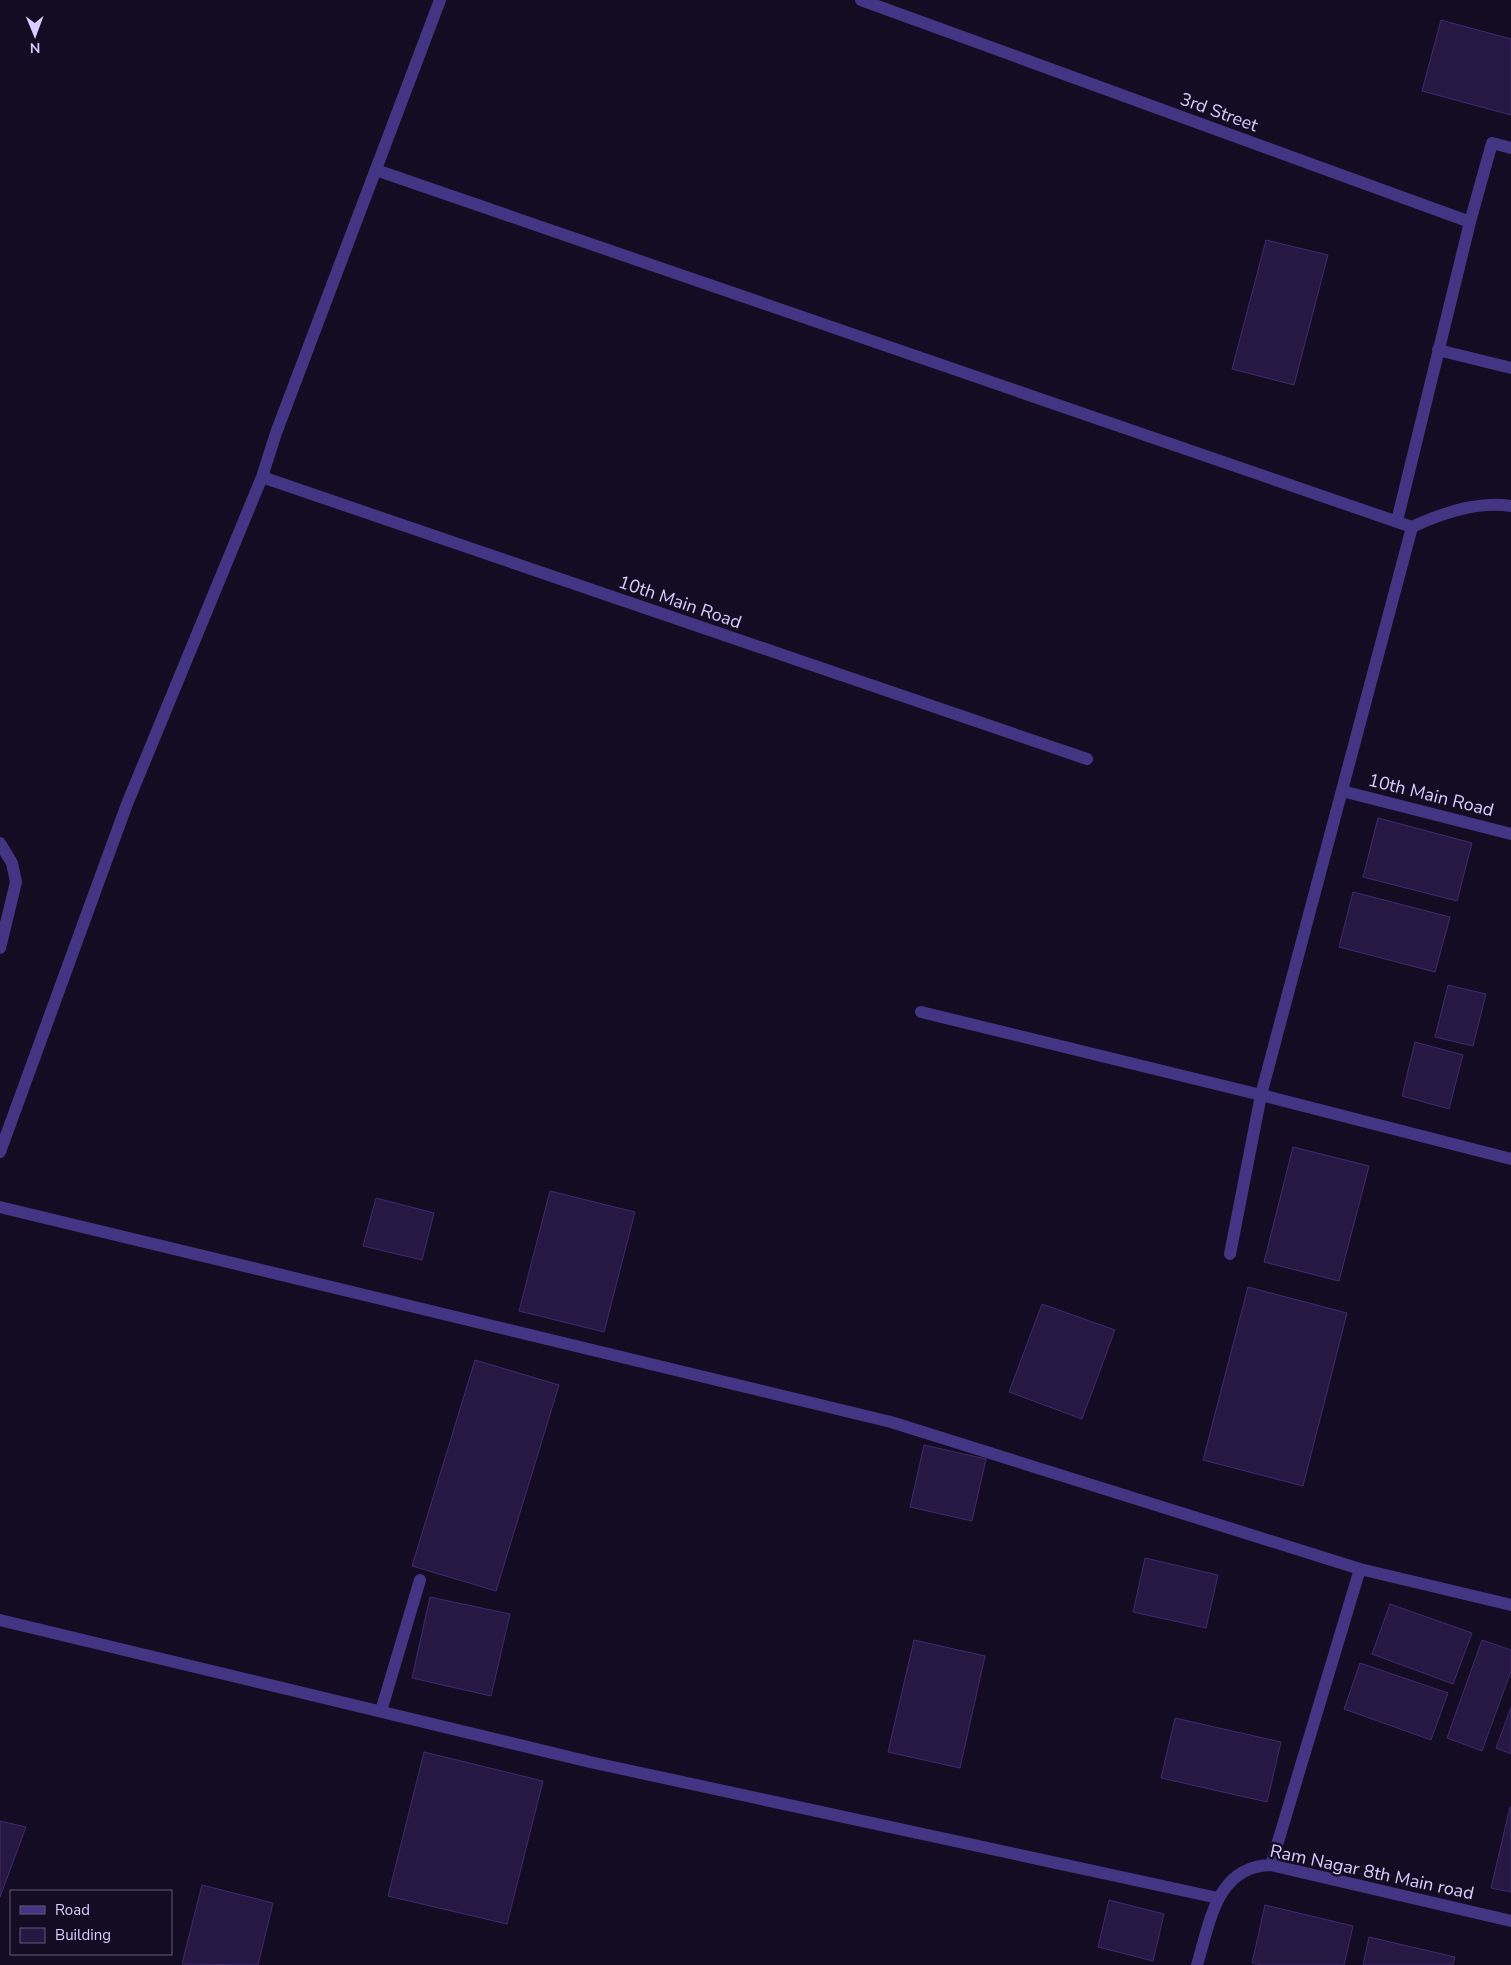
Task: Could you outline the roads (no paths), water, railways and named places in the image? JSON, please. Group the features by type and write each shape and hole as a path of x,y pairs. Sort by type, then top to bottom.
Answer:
{"street":[{"path":"0,1152 127,804 262,477 276,433 440,0"},
{"name":"3rd Street","path":"861,0 1470,222"},
{"path":"1397,521 1470,222 1492,143 1511,148"},
{"path":"376,170 1412,526 1442,513 1498,504 1511,506"},
{"path":"1438,350 1511,368"},
{"name":"10th Main Road","path":"262,477 1087,759"},
{"path":"1230,1254 1261,1095 1412,526"},
{"name":"10th Main Road","path":"1342,791 1511,834"},
{"path":"0,843 12,863 16,882 0,948"},
{"path":"922,1012 1261,1095 1511,1159"},
{"path":"0,1206 891,1422 1360,1569 1511,1605"},
{"path":"1270,1865 1360,1569"},
{"path":"381,1711 420,1580"},
{"path":"0,1620 590,1762 1218,1898"},
{"name":"Ram Nagar 8th Main road","path":"1198,1965 1218,1898 1230,1880 1247,1868 1258,1865 1270,1865 1511,1921"}]}
